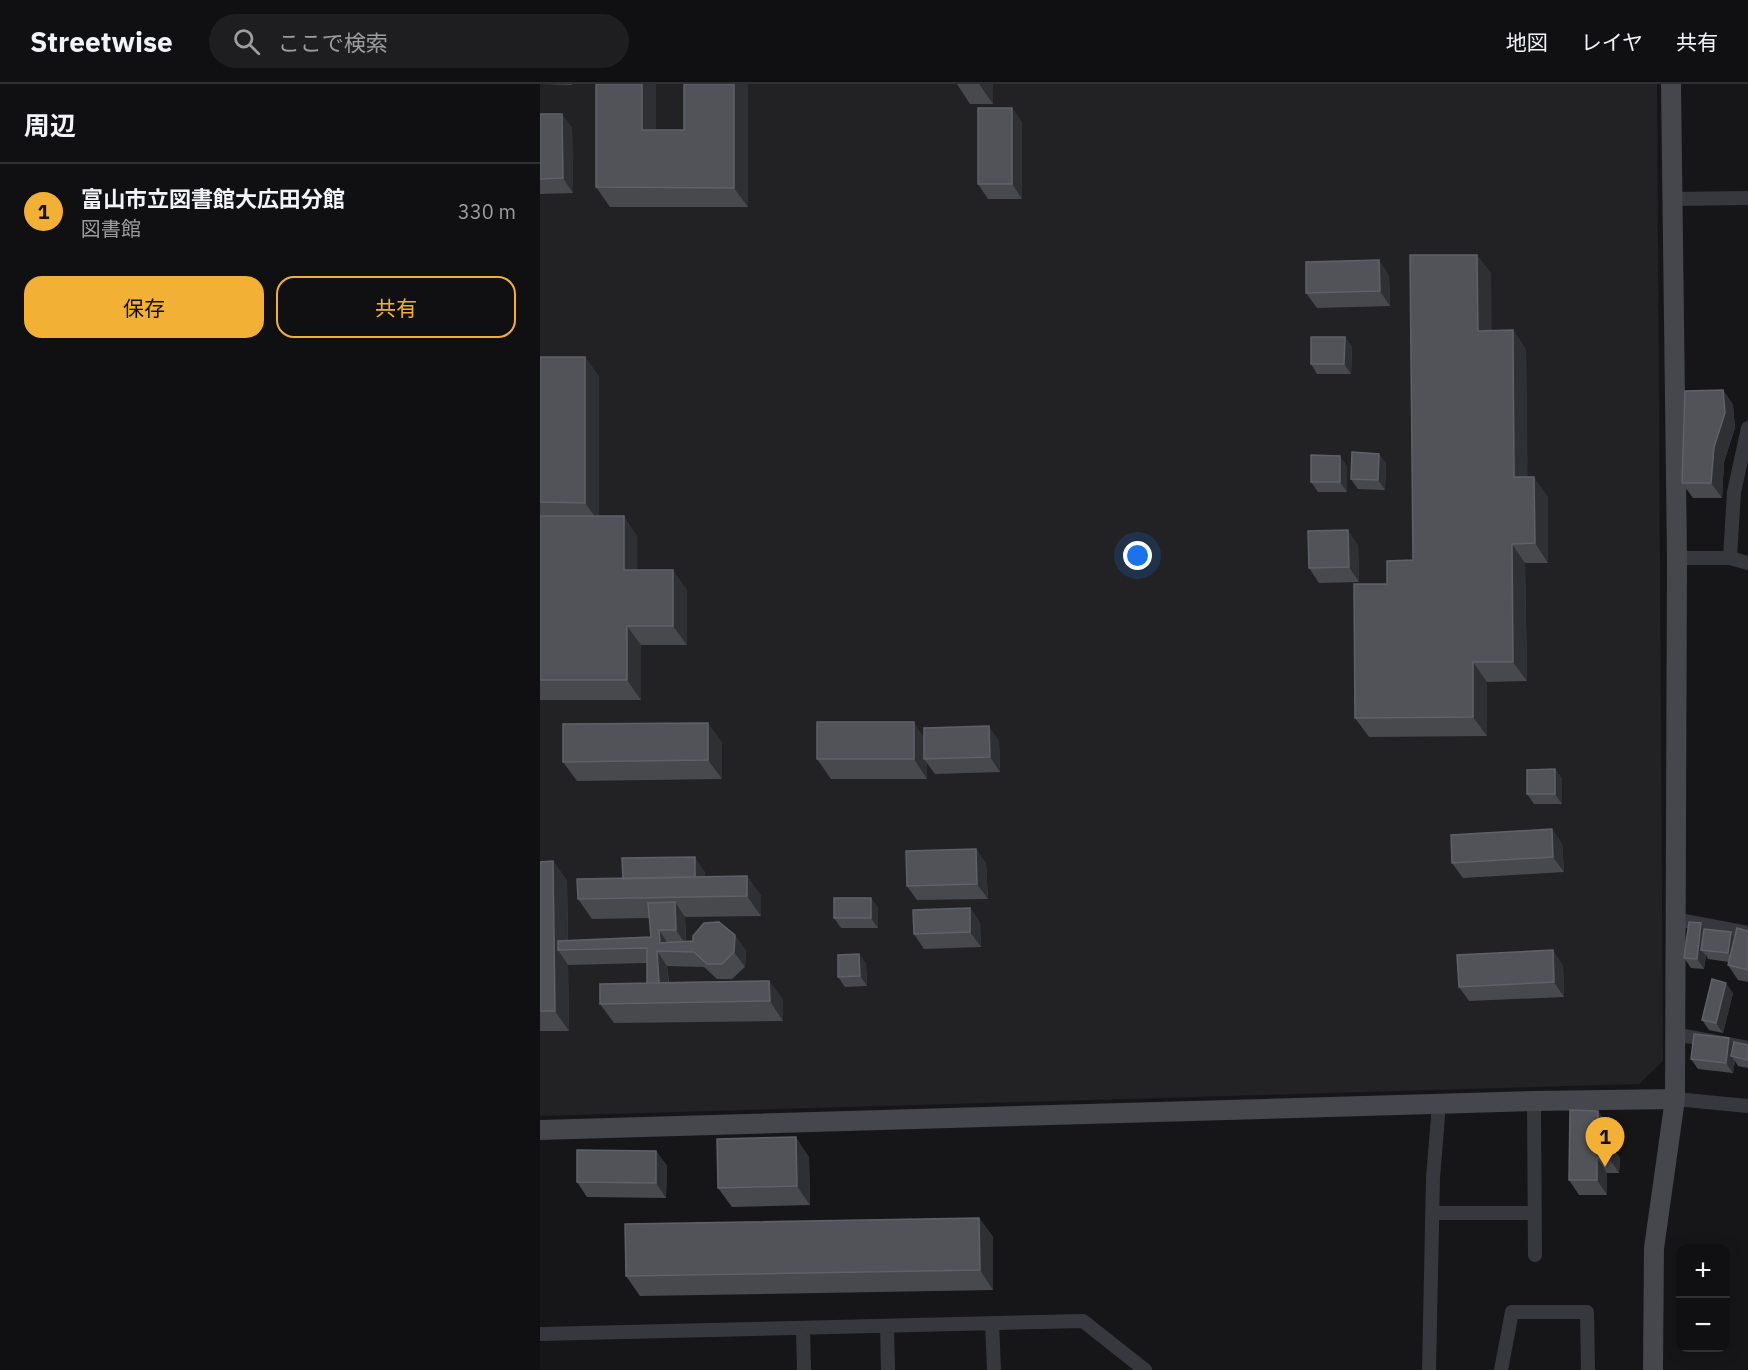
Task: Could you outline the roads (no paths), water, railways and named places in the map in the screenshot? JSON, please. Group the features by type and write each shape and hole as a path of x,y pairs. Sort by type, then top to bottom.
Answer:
{"street":[{"path":"1653,1370 1654,1248 1675,1099 1677,558 1671,84"},
{"path":"1673,199 1748,198"},
{"path":"1730,558 1734,492 1748,428"},
{"path":"1677,558 1730,558 1748,563"},
{"path":"1675,919 1748,933"},
{"path":"1675,1034 1748,1047"},
{"path":"540,1130 1534,1101 1675,1099 1748,1106"},
{"path":"1534,1101 1535,1255"},
{"path":"1429,1370 1433,1178 1439,1104"},
{"path":"1433,1213 1534,1213"},
{"path":"1501,1370 1512,1312 1587,1312 1588,1370"},
{"path":"540,1334 1083,1322 1145,1370"},
{"path":"992,1323 994,1370"},
{"path":"887,1327 888,1370"},
{"path":"803,1328 804,1370"}],"place":[{"name":"富山市立図書館大広田分館","path":"1605,1167"}]}
